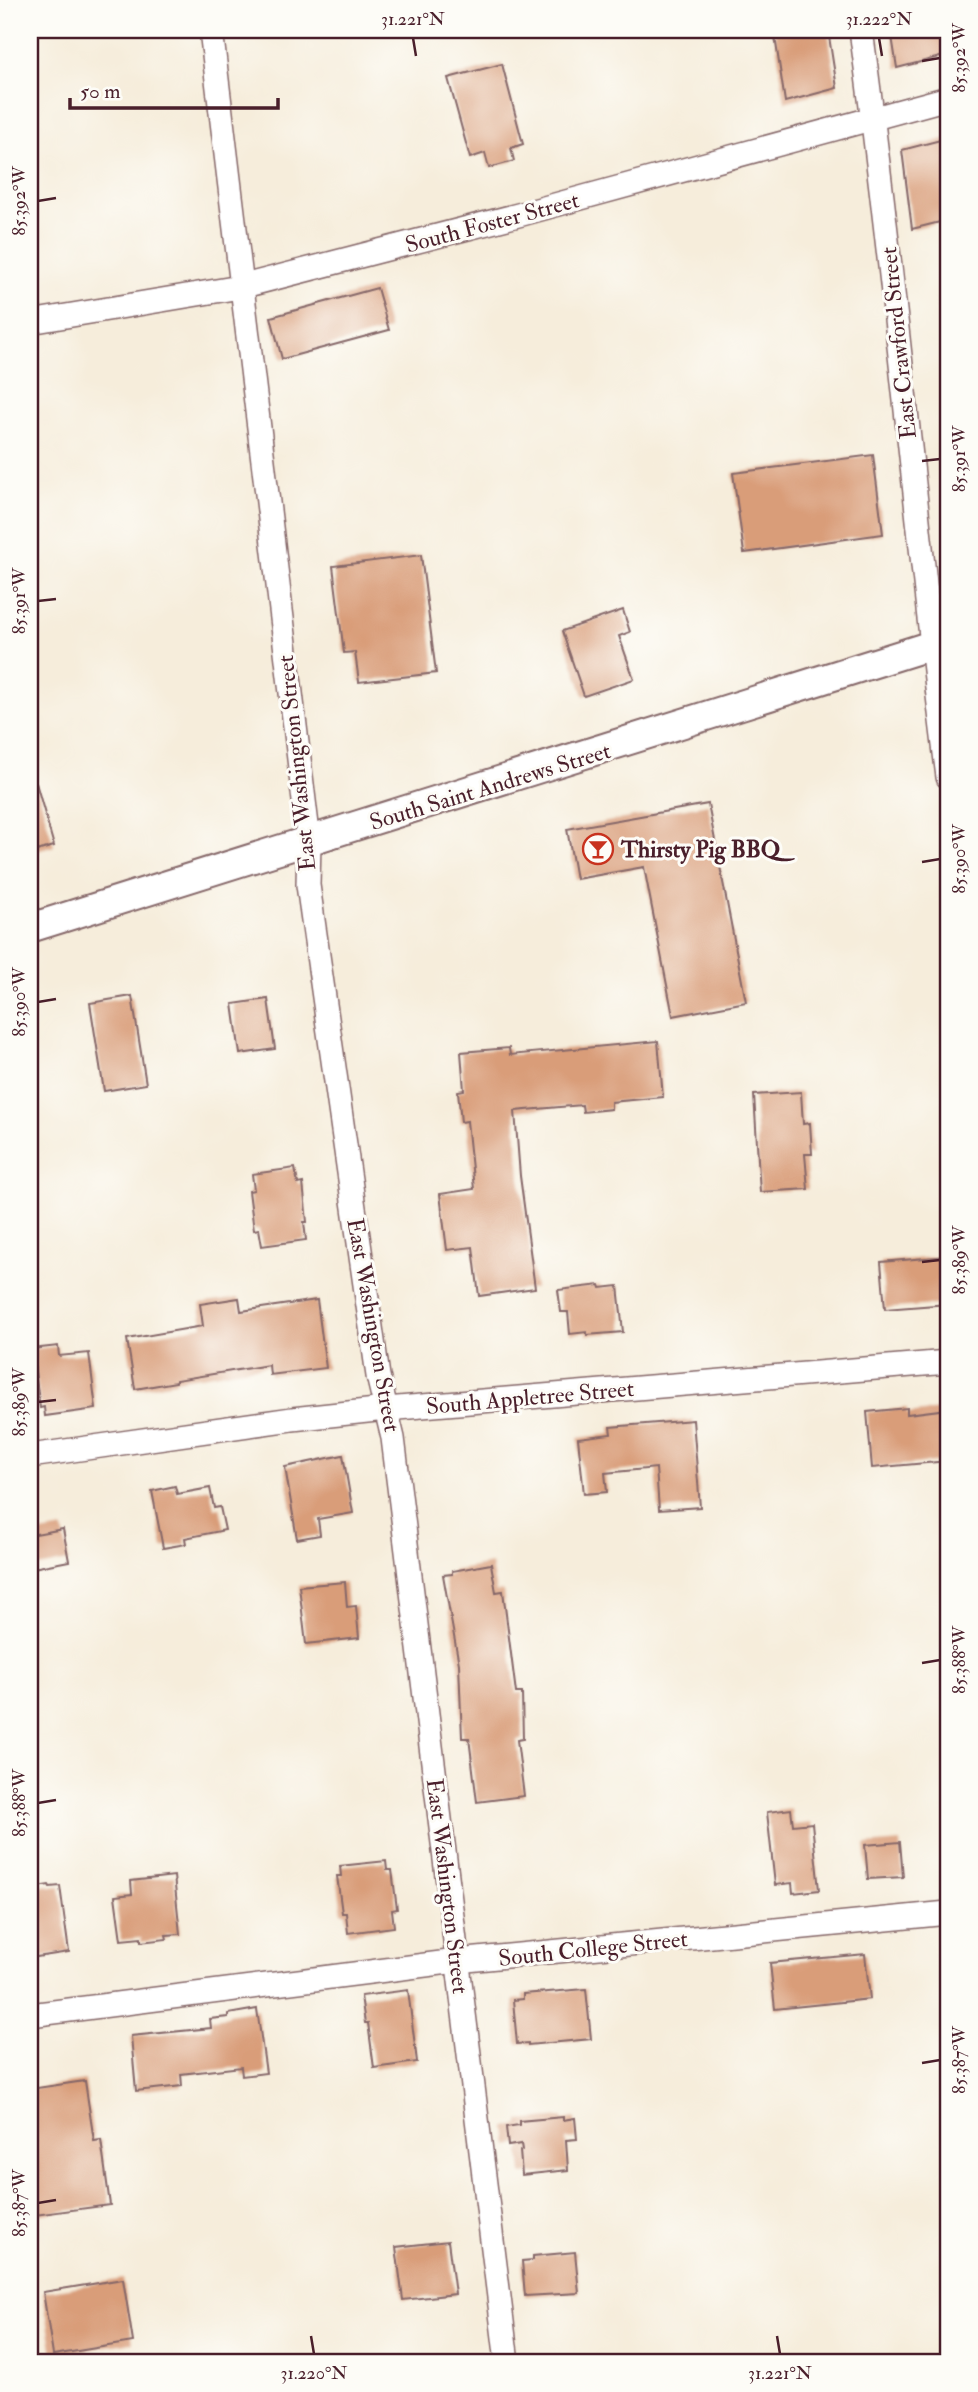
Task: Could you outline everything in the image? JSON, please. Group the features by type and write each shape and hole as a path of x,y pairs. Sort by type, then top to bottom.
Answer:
{"street":[{"name":"East Washington Street","path":"211,30 240,288 309,842 307,885 378,1376 395,1452 507,2362"},
{"name":"East Crawford Street","path":"862,30 940,643 948,777"},
{"name":"South Foster Street","path":"30,322 240,288 948,98"},
{"name":"South Saint Andrews Street","path":"30,928 940,643"},
{"name":"South Appletree Street","path":"30,1456 292,1419 386,1409 948,1362"},
{"name":"South College Street","path":"30,2015 457,1961 948,1913"}],"building":[{"path":"774,30 828,30 837,88 785,102"},
{"path":"891,30 948,30 948,55 897,68"},
{"path":"502,64 523,144 511,148 514,161 489,168 485,153 470,158 448,78"},
{"path":"948,138 948,220 912,229 902,150"},
{"path":"377,288 389,330 282,359 271,317"},
{"path":"873,455 883,534 744,553 733,473"},
{"path":"421,555 436,673 359,682 355,652 344,653 333,566"},
{"path":"623,610 630,632 619,636 634,679 584,696 562,631"},
{"path":"30,783 36,783 54,846 30,853"},
{"path":"708,804 746,1002 673,1016 644,867 576,879 567,829"},
{"path":"132,996 146,1084 104,1091 90,1003"},
{"path":"268,999 275,1049 240,1054 233,1004"},
{"path":"658,1041 663,1097 611,1102 611,1109 583,1112 582,1105 515,1111 520,1176 535,1288 479,1296 473,1247 447,1250 440,1194 474,1189 467,1121 461,1122 458,1091 464,1090 461,1052 509,1048 510,1055"},
{"path":"801,1092 803,1124 810,1123 812,1154 805,1154 808,1189 760,1192 754,1095"},
{"path":"295,1168 298,1184 303,1183 306,1240 262,1246 259,1229 254,1230 249,1191 254,1190 252,1174"},
{"path":"948,1256 948,1304 885,1309 881,1262"},
{"path":"600,1285 601,1288 618,1286 623,1332 570,1334 568,1312 561,1312 558,1290"},
{"path":"239,1298 241,1311 317,1300 326,1368 270,1375 269,1365 135,1389 127,1339 203,1326 200,1304"},
{"path":"58,1346 59,1356 89,1353 96,1409 45,1416 44,1407 40,1408 32,1349"},
{"path":"907,1408 907,1414 948,1409 948,1461 872,1468 867,1412"},
{"path":"693,1420 700,1507 659,1510 656,1468 605,1473 607,1492 584,1494 578,1438 611,1434 610,1427"},
{"path":"343,1455 353,1513 318,1519 320,1535 297,1539 285,1467"},
{"path":"175,1486 177,1494 210,1488 214,1508 220,1507 225,1530 185,1538 186,1544 163,1548 152,1491"},
{"path":"63,1529 69,1561 33,1568 30,1535"},
{"path":"491,1564 496,1592 503,1591 516,1693 522,1693 523,1739 517,1740 524,1796 477,1802 469,1738 462,1738 459,1664 443,1575"},
{"path":"345,1582 347,1607 356,1606 359,1638 306,1644 299,1586"},
{"path":"791,1809 793,1825 812,1823 819,1890 793,1893 792,1883 775,1885 767,1812"},
{"path":"900,1842 903,1877 868,1879 865,1845"},
{"path":"386,1861 387,1870 392,1870 397,1909 392,1910 394,1927 348,1933 346,1913 342,1913 337,1876 341,1876 340,1866"},
{"path":"174,1876 180,1934 166,1935 167,1939 141,1942 141,1938 121,1940 115,1896 132,1894 131,1881"},
{"path":"60,1886 69,1952 30,1958 30,1888"},
{"path":"865,1954 870,1999 775,2009 770,1963"},
{"path":"586,1989 591,2039 517,2044 513,2000 523,1999 523,1994"},
{"path":"408,1990 417,2062 374,2068 361,1996"},
{"path":"257,2009 266,2073 242,2076 241,2067 181,2074 182,2086 136,2091 131,2036 211,2028 210,2019"},
{"path":"85,2081 94,2141 101,2140 110,2205 35,2215 30,2175 30,2089"},
{"path":"563,2117 563,2120 575,2118 577,2139 566,2140 568,2170 522,2175 521,2144 508,2146 506,2127 519,2125 519,2121"},
{"path":"448,2241 455,2294 403,2300 396,2247"},
{"path":"575,2252 579,2293 525,2296 522,2261 533,2260 533,2256"},
{"path":"123,2279 133,2342 53,2355 43,2292"}],"place":[{"name":"Thirsty Pig BBQ","path":"598,849"}]}
